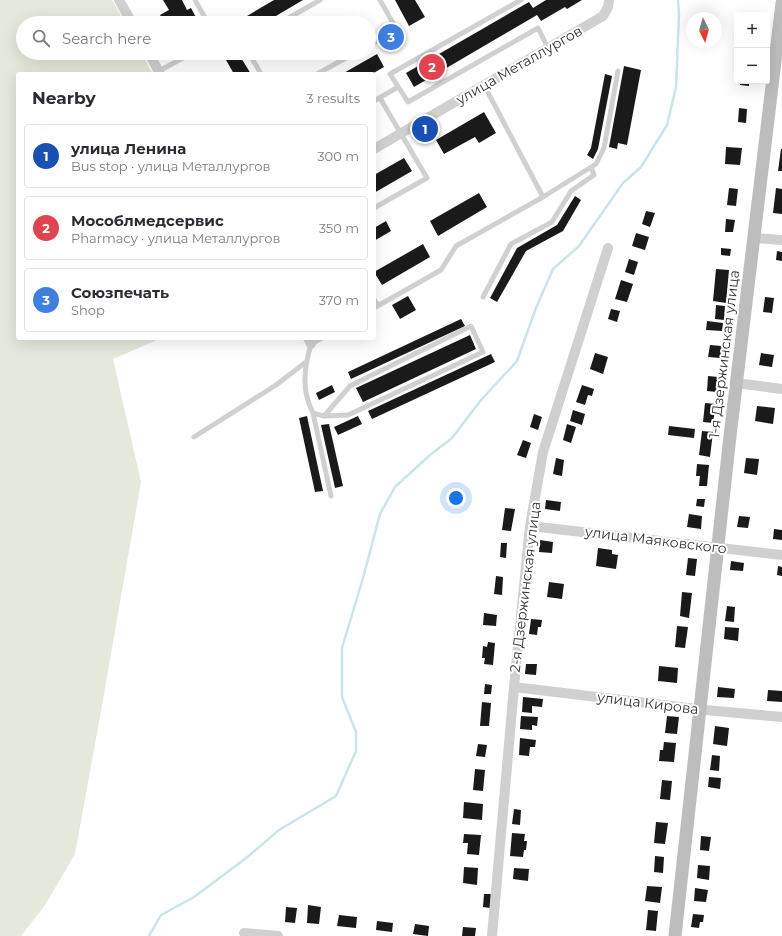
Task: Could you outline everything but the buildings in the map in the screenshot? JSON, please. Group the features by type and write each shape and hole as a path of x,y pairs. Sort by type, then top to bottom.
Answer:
{"street":[{"path":"119,0 128,16"},
{"name":"улица Металлургов","path":"376,148 603,16 608,7 609,0"},
{"name":"1-я Дзержинская улица","path":"675,936 736,383 780,39 782,3"},
{"path":"152,60 159,72"},
{"path":"754,238 782,240"},
{"name":"2-я Дзержинская улица","path":"492,936 530,526 543,452 608,248"},
{"path":"736,383 782,389"},
{"name":"улица Маяковского","path":"530,526 782,555"},
{"name":"улица Кирова","path":"514,687 700,709 782,716"},
{"path":"244,933 278,936"}],"lane":[{"path":"196,0 204,16"},
{"path":"292,16 320,0"},
{"path":"376,41 397,30 380,0"},
{"path":"521,0 390,74 408,102 538,28 548,48"},
{"path":"162,72 181,60"},
{"path":"253,60 260,72"},
{"path":"321,72 342,60"},
{"path":"376,307 441,270 456,246 596,164 604,148 618,71"},
{"path":"484,85 543,196"},
{"path":"376,100 398,87"},
{"path":"376,207 427,178 402,133 380,98"},
{"path":"483,298 511,244 552,222 571,191 594,175 590,167"},
{"path":"313,413 324,416 348,415 483,352 471,326 350,386 324,416"},
{"path":"310,341 306,362 305,384 307,401 313,413 331,496"},
{"path":"194,438 276,385 306,362"}],"shaded area":[{"path":"0,0 112,0 121,16 16,16 16,60 145,60 152,72 16,72 16,340 156,340 113,359 141,482 75,854 45,905 21,936 0,936"}],"waterway":[{"path":"149,936 161,915 194,897 245,859 279,830 336,796 356,751 356,732 342,697 342,648 380,514 395,487 430,455 452,438 481,400 517,361 536,308 553,269 579,246 623,183 641,167 667,125 676,87 679,14 678,0"}],"place":[{"name":"Союзпечать","path":"391,37"},
{"name":"Мособлмедсервис","path":"432,67"},
{"name":"улица Ленина","path":"425,129"}]}
